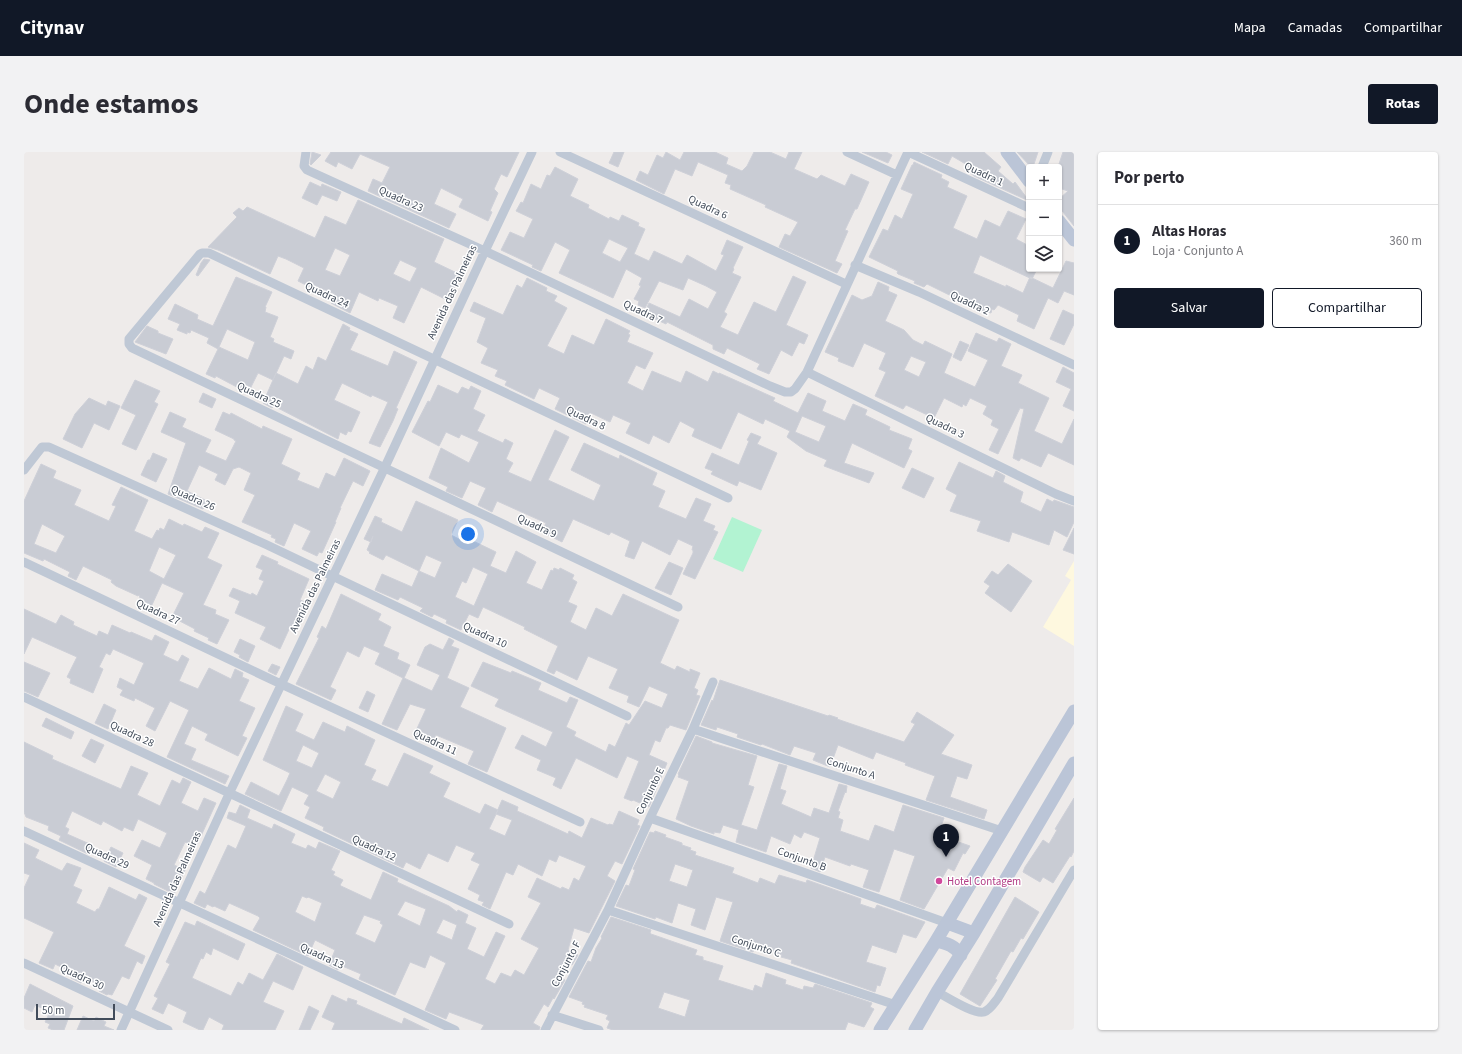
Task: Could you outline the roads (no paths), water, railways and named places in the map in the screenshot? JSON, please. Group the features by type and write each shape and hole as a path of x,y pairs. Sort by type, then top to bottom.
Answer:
{"main road":[{"path":"1007,152 1026,177"},
{"path":"1062,226 1074,240"},
{"path":"880,1030 936,941 1074,711"},
{"path":"916,1030 937,992 961,955 1074,763"},
{"path":"946,924 974,933"},
{"path":"936,941 951,945 961,955"}],"street":[{"name":"Quadra 23","path":"306,152 304,166 307,170 485,251"},
{"name":"Avenida das Palmeiras","path":"121,1030 229,794 385,467 532,152"},
{"name":"Quadra 6","path":"560,152 846,284"},
{"path":"847,152 897,175"},
{"path":"806,372 908,152"},
{"name":"Quadra 1","path":"908,152 1026,207"},
{"path":"1043,164 1048,152"},
{"name":"Quadra 7","path":"485,251 785,392 791,392 795,389 806,372"},
{"name":"Quadra 24","path":"208,253 435,359"},
{"name":"Quadra 25","path":"208,253 200,254 129,339 129,344 132,348 385,467"},
{"name":"Quadra 2","path":"855,265 919,292 1074,365"},
{"name":"Quadra 8","path":"435,359 728,498"},
{"name":"Quadra 3","path":"806,372 1042,487 1074,501"},
{"name":"Quadra 26","path":"24,470 42,447 49,447 333,576"},
{"name":"Quadra 9","path":"385,467 678,607"},
{"name":"Quadra 27","path":"24,562 281,684"},
{"name":"Quadra 10","path":"333,576 627,716"},
{"name":"Conjunto E","path":"608,910 693,729 713,682"},
{"name":"Quadra 11","path":"281,684 580,822"},
{"name":"Quadra 28","path":"24,697 229,794"},
{"name":"Conjunto A","path":"693,729 1002,831"},
{"name":"Quadra 12","path":"229,794 509,924"},
{"name":"Conjunto B","path":"650,818 946,924"},
{"name":"Quadra 29","path":"24,831 179,903"},
{"path":"937,992 966,1008 977,1012 984,1012 989,1009 998,998 1074,870"},
{"name":"Quadra 13","path":"179,903 455,1030"},
{"name":"Conjunto C","path":"608,910 896,1005"},
{"name":"Conjunto F","path":"545,1030 608,910"},
{"name":"Quadra 30","path":"24,964 168,1030"},
{"path":"552,1015 599,1030"}],"place":[{"name":"Altas Horas","path":"946,857"},
{"name":"Hotel Contagem","path":"939,881"}]}
